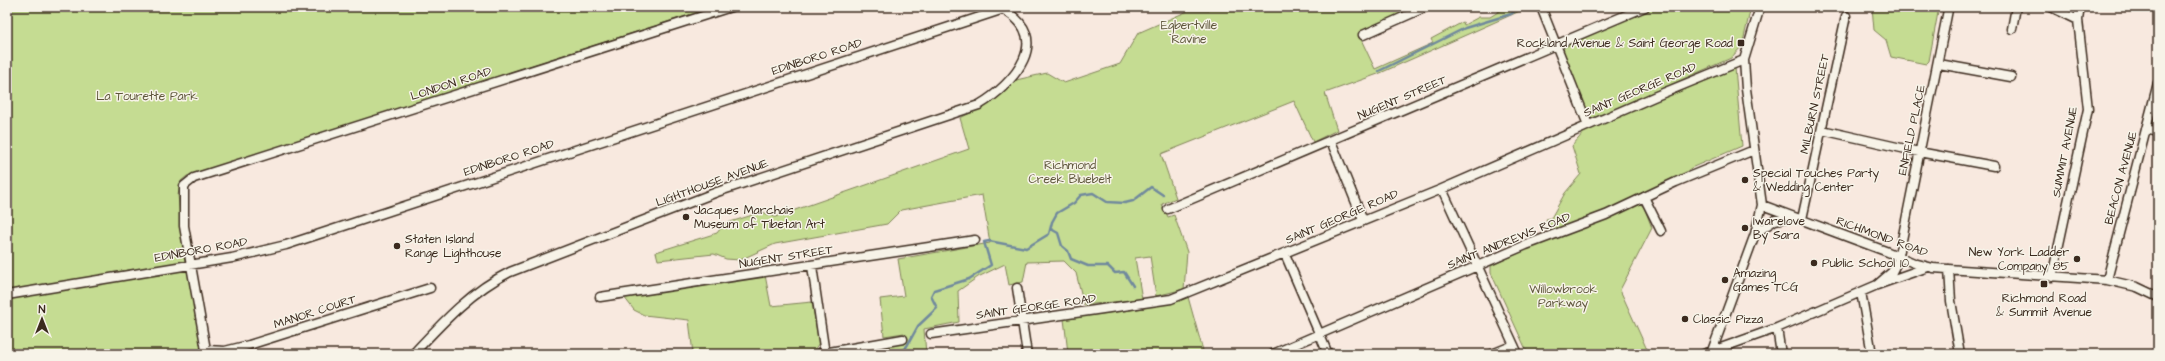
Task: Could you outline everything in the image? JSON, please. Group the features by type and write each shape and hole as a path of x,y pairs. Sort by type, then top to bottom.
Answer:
{"street":[{"name":"LONDON ROAD","path":"192,265 184,226 183,189 188,182 194,178 731,7"},
{"path":"1363,35 1426,7"},
{"path":"1541,7 1588,125"},
{"name":"NUGENT STREET","path":"1168,210 1645,7"},
{"path":"1708,352 1755,234 1762,205 1744,60 1760,7"},
{"path":"2012,29 2016,7"},
{"path":"2050,7 2078,20"},
{"name":"SUMMIT AVENUE","path":"2052,277 2088,109 2078,20 2080,7"},
{"name":"LIGHTHOUSE AVENUE","path":"413,354 467,300 494,280 717,192 965,111 979,105 1001,90 1011,79 1026,55 1027,39 1025,31 1016,17 1004,8"},
{"name":"EDINBORO ROAD","path":"7,295 232,258 286,245 1004,8"},
{"name":"ENFIELD PLACE","path":"1877,285 1892,272 1896,266 1919,152 1939,64 1948,10"},
{"name":"MILBURN STREET","path":"1802,220 1846,16"},
{"name":"SAINT GEORGE ROAD","path":"931,334 1171,299 1442,189 1588,125 1744,60"},
{"path":"1939,64 2010,77"},
{"name":"BEACON AVENUE","path":"2106,280 2158,83"},
{"path":"2146,128 2158,132"},
{"path":"1822,130 1919,152 1994,166"},
{"path":"1331,141 1363,220"},
{"name":"SAINT ANDREWS ROAD","path":"1273,354 1477,265 1606,215 1710,167 1754,150"},
{"path":"1442,189 1518,354"},
{"path":"1644,197 1661,231"},
{"name":"RICHMOND ROAD","path":"1762,205 1928,267 2106,280 2137,287 2158,297"},
{"path":"1755,234 1775,220 1794,217"},
{"name":"NUGENT STREET","path":"600,297 812,266 975,240"},
{"path":"1285,254 1328,354"},
{"name":"MANOR COURT","path":"192,265 206,350 225,351 249,345 430,288"},
{"path":"812,266 822,354 903,339"},
{"path":"1708,352 1777,328 1877,285 1928,267"},
{"path":"1949,269 1951,301 1960,354"},
{"path":"1017,288 1026,354"},
{"path":"1861,292 1872,354"},
{"path":"1777,328 1782,354"},
{"path":"1492,354 1514,345"}],"green space":[{"name":"La Tourette Park","path":"7,7 714,7 187,176 181,181 178,195 184,257 190,274 202,354 7,354"},
{"name":"Richmond Creek Bluebelt","path":"1212,7 1417,7 1358,33 1375,69 1433,43 1431,39 1463,22 1464,25 1479,17 1490,17 1506,7 1529,7 1378,74 1325,93 1337,130 1313,142 1294,101 1161,154 1176,198 1162,204 1168,217 1174,215 1187,252 1184,289 1156,296 1150,256 1135,258 1142,299 1084,305 1076,273 1064,261 1027,262 1023,282 1009,285 1005,264 978,277 958,291 959,322 924,329 926,354 841,354 906,343 904,333 884,336 880,299 904,296 898,259 990,243 982,195 901,210 887,224 775,244 740,260 726,259 714,254 658,260 656,252 717,233 724,224 762,212 775,217 969,149 960,118 989,104 1016,80 1047,73 1064,83 1120,64 1138,33 1188,11 1209,11"},
{"path":"1653,7 1751,7 1742,46 1731,58 1592,119 1590,118 1562,55 1564,47"},
{"path":"1872,7 1939,7 1929,61 1926,64 1891,57 1886,40 1874,30"},
{"path":"1735,68 1742,146 1691,168 1686,172 1602,213 1553,231 1546,219 1551,218 1565,193 1581,174 1572,146 1584,132 1729,69"},
{"name":"Willowbrook Parkway","path":"1639,203 1644,207 1652,228 1620,290 1649,354 1528,354 1491,273 1491,266 1534,246"},
{"path":"765,275 771,306 812,302 819,343 814,350 788,354 693,354 689,320 644,315 634,310 624,297"},
{"path":"1188,297 1204,354 1063,354 1068,353 1064,319 1144,308"}],"waterway":[{"path":"1379,71 1465,28 1511,14 1520,7"},
{"path":"899,354 907,346 918,326 937,308 931,296 934,290 969,279 991,265 984,242 989,241 1026,248 1049,234 1052,222 1057,213 1074,203 1081,195 1093,193 1107,202 1125,203 1133,201 1151,187 1163,195"},
{"path":"1051,229 1058,233 1062,246 1068,251 1071,259 1088,266 1108,266 1115,273 1124,272 1133,286"}],"place":[{"name":"Rockland Avenue & Saint George Road","path":"1741,43"},
{"name":"Special Touches Party & Wedding Center","path":"1745,180"},
{"name":"Jacques Marchais Museum of Tibetan Art","path":"686,217"},
{"name":"Iwarelove By Sara","path":"1745,228"},
{"name":"Staten Island Range Lighthouse","path":"397,246"},
{"name":"New York Ladder Company 85","path":"2077,259"},
{"name":"Public School 10","path":"1814,263"},
{"name":"Amazing Games TCG","path":"1725,280"},
{"name":"Richmond Road & Summit Avenue","path":"2044,284"},
{"name":"Classic Pizza","path":"1685,319"}],"park label":[{"name":"Egbertville Ravine","path":"1189,32"}]}
